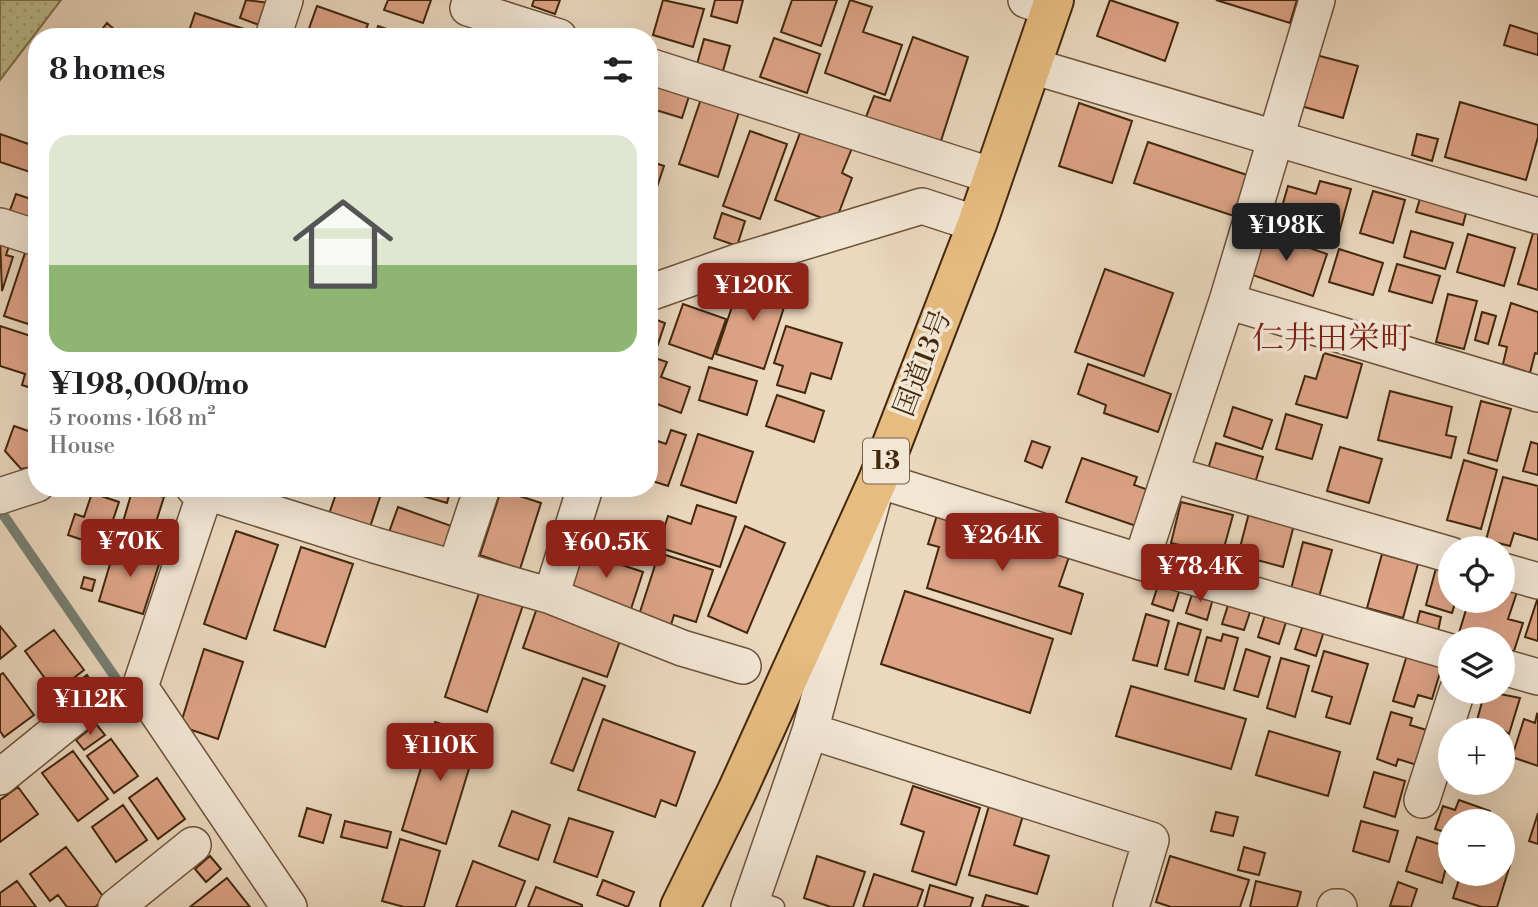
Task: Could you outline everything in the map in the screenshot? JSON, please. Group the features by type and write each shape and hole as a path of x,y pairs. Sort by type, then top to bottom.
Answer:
{"highway":[{"name":"国道13号","path":"680,907 737,792 878,480 977,224 1032,66 1044,3"}],"street":[{"path":"276,28 285,0"},
{"path":"1141,562 1227,301 1317,0"},
{"path":"467,15 521,28"},
{"path":"1032,66 1538,216"},
{"path":"658,68 993,176"},
{"path":"658,290 737,262 922,206 977,224"},
{"path":"0,226 28,235"},
{"path":"1227,301 1538,394"},
{"path":"1170,474 1438,551"},
{"path":"759,904 810,731 878,480 1141,562 1438,648"},
{"path":"198,497 140,687 289,907"},
{"path":"222,497 374,545 456,566 551,596 682,648 743,666"},
{"path":"456,566 479,497"},
{"path":"551,596 582,497"},
{"path":"1515,574 1538,581"},
{"path":"1515,670 1538,677"},
{"path":"0,777 94,700"},
{"path":"1422,800 1453,704"},
{"path":"810,731 1151,840 1131,907"},
{"path":"116,907 193,845"}],"green space":[{"path":"0,0 61,0 40,28 28,28 28,43 0,80"}],"building":[{"path":"246,0 270,3 262,26 240,18"},
{"path":"388,0 431,0 423,23 384,10"},
{"path":"534,0 560,0 555,14 532,6"},
{"path":"663,0 704,9 693,47 658,36 658,28 655,28"},
{"path":"715,0 743,0 737,23 711,16"},
{"path":"792,0 837,0 821,46 781,32"},
{"path":"850,0 872,7 863,32 902,45 885,95 825,73"},
{"path":"1110,0 1178,23 1165,61 1097,36"},
{"path":"1216,0 1297,0 1290,23"},
{"path":"317,6 368,24 366,28 309,28"},
{"path":"195,13 241,28 190,28"},
{"path":"1510,25 1538,34 1538,55 1504,45"},
{"path":"913,37 968,57 938,150 863,125 874,96 890,101"},
{"path":"774,38 820,54 807,93 760,77"},
{"path":"704,39 730,46 723,71 697,64"},
{"path":"1316,55 1358,66 1343,118 1301,106"},
{"path":"658,76 692,87 682,118 658,111"},
{"path":"703,93 741,106 718,177 679,164"},
{"path":"1460,102 1538,125 1538,137 1526,180 1445,157"},
{"path":"1079,103 1132,121 1112,183 1059,166"},
{"path":"803,125 854,143 842,173 852,178 835,223 775,200"},
{"path":"750,131 787,144 760,219 723,206"},
{"path":"0,134 28,144 28,171 0,162"},
{"path":"1417,134 1438,139 1432,161 1412,155"},
{"path":"1148,142 1247,175 1234,216 1134,183"},
{"path":"658,164 664,166 658,184"},
{"path":"1320,181 1351,189 1337,240 1277,224 1288,186 1316,194"},
{"path":"1373,191 1405,200 1393,243 1360,233"},
{"path":"16,194 28,198 28,223 8,216"},
{"path":"1421,195 1467,209 1463,225 1416,212"},
{"path":"722,213 745,221 737,246 714,238"},
{"path":"1259,230 1327,254 1313,296 1244,272"},
{"path":"1534,230 1538,232 1538,290 1518,284"},
{"path":"1411,231 1453,243 1445,269 1404,257"},
{"path":"1468,234 1515,248 1504,286 1457,272"},
{"path":"0,239 10,243 6,255 13,257 2,291"},
{"path":"27,247 28,324 4,316"},
{"path":"1339,249 1383,263 1373,295 1329,282"},
{"path":"1397,264 1440,276 1432,303 1389,291"},
{"path":"1105,269 1173,293 1144,376 1075,352"},
{"path":"742,277 789,292 764,369 716,354"},
{"path":"1448,294 1477,301 1464,349 1436,342"},
{"path":"1511,303 1538,312 1538,354 1535,353 1530,373 1503,364 1507,347 1499,345"},
{"path":"683,304 726,319 712,359 669,344"},
{"path":"1482,312 1496,316 1488,344 1475,340"},
{"path":"658,320 665,323 658,344"},
{"path":"0,326 28,335 28,387 22,385 25,374 0,366"},
{"path":"786,326 842,343 831,379 811,373 805,393 777,385 783,366 774,363"},
{"path":"1324,353 1362,364 1347,418 1296,404 1305,376 1316,379"},
{"path":"658,359 667,362 661,377 690,387 681,413 658,404"},
{"path":"1088,364 1171,394 1158,432 1104,413 1106,405 1078,394"},
{"path":"709,367 757,381 747,415 699,400"},
{"path":"1390,391 1452,407 1446,435 1456,437 1451,458 1378,440"},
{"path":"777,395 824,411 814,442 766,426"},
{"path":"1481,401 1511,409 1497,461 1468,453"},
{"path":"1233,407 1272,420 1262,449 1224,436"},
{"path":"1286,414 1322,425 1312,459 1276,449"},
{"path":"14,426 28,431 28,468 21,469 5,451"},
{"path":"671,430 686,435 668,486 658,483 658,441 666,444"},
{"path":"698,434 753,452 736,503 681,485"},
{"path":"1032,441 1050,447 1042,468 1025,461"},
{"path":"1531,442 1538,444 1538,475 1523,471"},
{"path":"1216,443 1263,457 1255,483 1208,469"},
{"path":"1340,447 1382,459 1369,503 1327,491"},
{"path":"1082,458 1137,477 1134,485 1157,493 1145,529 1066,502"},
{"path":"1464,460 1497,470 1481,529 1447,520"},
{"path":"1503,477 1538,486 1538,540 1514,533 1513,536 1487,536"},
{"path":"91,497 104,497 119,502 104,547 68,535 75,514 84,517"},
{"path":"130,497 164,497 150,541 120,532"},
{"path":"335,497 380,497 370,527 329,514"},
{"path":"426,497 449,497 447,503"},
{"path":"499,497 523,497 541,503 520,569 480,555"},
{"path":"1181,502 1233,515 1222,555 1171,543"},
{"path":"697,505 736,517 720,567 658,547 668,516 691,524"},
{"path":"398,507 457,528 447,555 388,535"},
{"path":"938,512 1070,554 1059,586 1083,594 1071,634 927,588 939,547 928,544"},
{"path":"1249,513 1294,525 1283,567 1238,555"},
{"path":"745,526 785,543 747,633 708,616"},
{"path":"236,531 278,545 246,639 204,624"},
{"path":"630,531 653,540 649,552 626,544"},
{"path":"1303,542 1332,550 1319,597 1291,589"},
{"path":"116,544 161,558 143,614 99,601"},
{"path":"301,547 353,564 325,647 274,630"},
{"path":"580,551 643,572 631,609 568,588"},
{"path":"659,553 713,570 696,622 674,615 670,628 638,618"},
{"path":"1382,554 1418,564 1403,618 1367,608"},
{"path":"1438,561 1438,609 1426,605"},
{"path":"84,577 95,580 92,591 81,588"},
{"path":"1160,579 1181,586 1173,611 1152,604"},
{"path":"481,587 524,602 487,712 445,697"},
{"path":"1194,588 1214,595 1207,620 1186,613"},
{"path":"905,591 1053,639 1030,713 881,664"},
{"path":"1538,597 1538,641 1525,637"},
{"path":"1230,599 1252,606 1244,630 1222,624"},
{"path":"538,605 622,635 607,677 523,648"},
{"path":"1420,611 1441,617 1437,636 1415,631"},
{"path":"1266,612 1287,619 1279,644 1258,637"},
{"path":"1465,613 1510,613 1508,619 1523,623 1515,648 1515,627 1461,627"},
{"path":"1146,614 1169,621 1157,666 1133,660"},
{"path":"1178,623 1201,630 1188,675 1165,669"},
{"path":"1303,625 1324,631 1316,656 1295,649"},
{"path":"0,626 16,646 0,659"},
{"path":"54,630 84,670 55,692 25,651"},
{"path":"1223,634 1238,638 1224,689 1195,681 1207,637 1221,641"},
{"path":"204,649 243,662 218,739 180,726"},
{"path":"1246,649 1270,657 1258,697 1234,690"},
{"path":"1324,651 1368,664 1350,724 1326,717 1332,697 1312,691"},
{"path":"1407,655 1438,665 1438,679 1432,699 1418,695 1414,707 1393,701"},
{"path":"1281,658 1309,666 1295,717 1267,708"},
{"path":"3,673 34,715 4,737 0,731 0,675"},
{"path":"87,675 96,688 73,705 64,692"},
{"path":"583,678 605,686 573,771 551,763"},
{"path":"1131,686 1246,719 1231,769 1116,736"},
{"path":"1515,697 1520,698 1514,718 1478,718 1481,704 1515,704"},
{"path":"1391,712 1412,718 1410,725 1430,731 1420,766 1398,759 1396,766 1377,759"},
{"path":"1537,714 1538,766 1515,758 1515,748 1524,719 1535,723"},
{"path":"603,719 695,752 676,806 661,800 655,817 578,790"},
{"path":"435,722 479,736 446,844 402,830"},
{"path":"96,724 105,735 84,750 76,740"},
{"path":"1269,731 1340,752 1328,796 1256,775"},
{"path":"111,739 138,776 114,793 87,756"},
{"path":"73,751 108,799 78,821 42,773"},
{"path":"1374,772 1405,781 1395,817 1364,807"},
{"path":"157,778 185,819 158,839 129,798"},
{"path":"913,786 980,808 956,885 912,871 924,832 901,824"},
{"path":"18,787 38,814 0,842 0,800"},
{"path":"991,799 1025,809 1014,845 1049,856 1037,894 969,875"},
{"path":"1459,800 1484,809 1455,809"},
{"path":"123,805 147,840 116,862 92,827"},
{"path":"307,808 331,815 323,843 299,836"},
{"path":"512,811 550,825 538,860 499,846"},
{"path":"1216,812 1238,817 1233,836 1211,831"},
{"path":"1538,813 1538,844 1529,841"},
{"path":"569,818 613,832 597,877 554,862"},
{"path":"345,821 391,832 387,848 341,837"},
{"path":"1361,821 1398,831 1389,862 1353,851"},
{"path":"1417,837 1438,844 1438,882 1406,871"},
{"path":"400,839 440,851 424,907 404,907 382,901"},
{"path":"66,847 105,899 95,907 67,907 58,895 50,901 30,874"},
{"path":"1244,847 1265,853 1259,875 1238,870"},
{"path":"210,856 221,869 206,882 195,869"},
{"path":"817,856 865,872 853,907 831,907 804,898"},
{"path":"1170,856 1249,880 1240,907 1171,907 1156,902"},
{"path":"473,861 525,881 515,907 456,907"},
{"path":"874,874 923,890 917,907 863,907"},
{"path":"227,878 250,907 190,907"},
{"path":"603,880 634,892 628,907 597,895"},
{"path":"17,881 36,907 0,907 0,893"},
{"path":"1256,881 1301,892 1297,907 1250,907"},
{"path":"1398,882 1417,889 1411,907 1390,906"},
{"path":"930,885 973,898 970,907 924,907"},
{"path":"1457,886 1504,886 1497,907 1482,907 1453,898"},
{"path":"536,887 582,905 582,907 528,907"},
{"path":"986,895 1029,907 982,907"}],"waterway":[{"path":"0,510 130,699"}],"district":[{"name":"仁井田栄町","path":"1332,339"}]}
